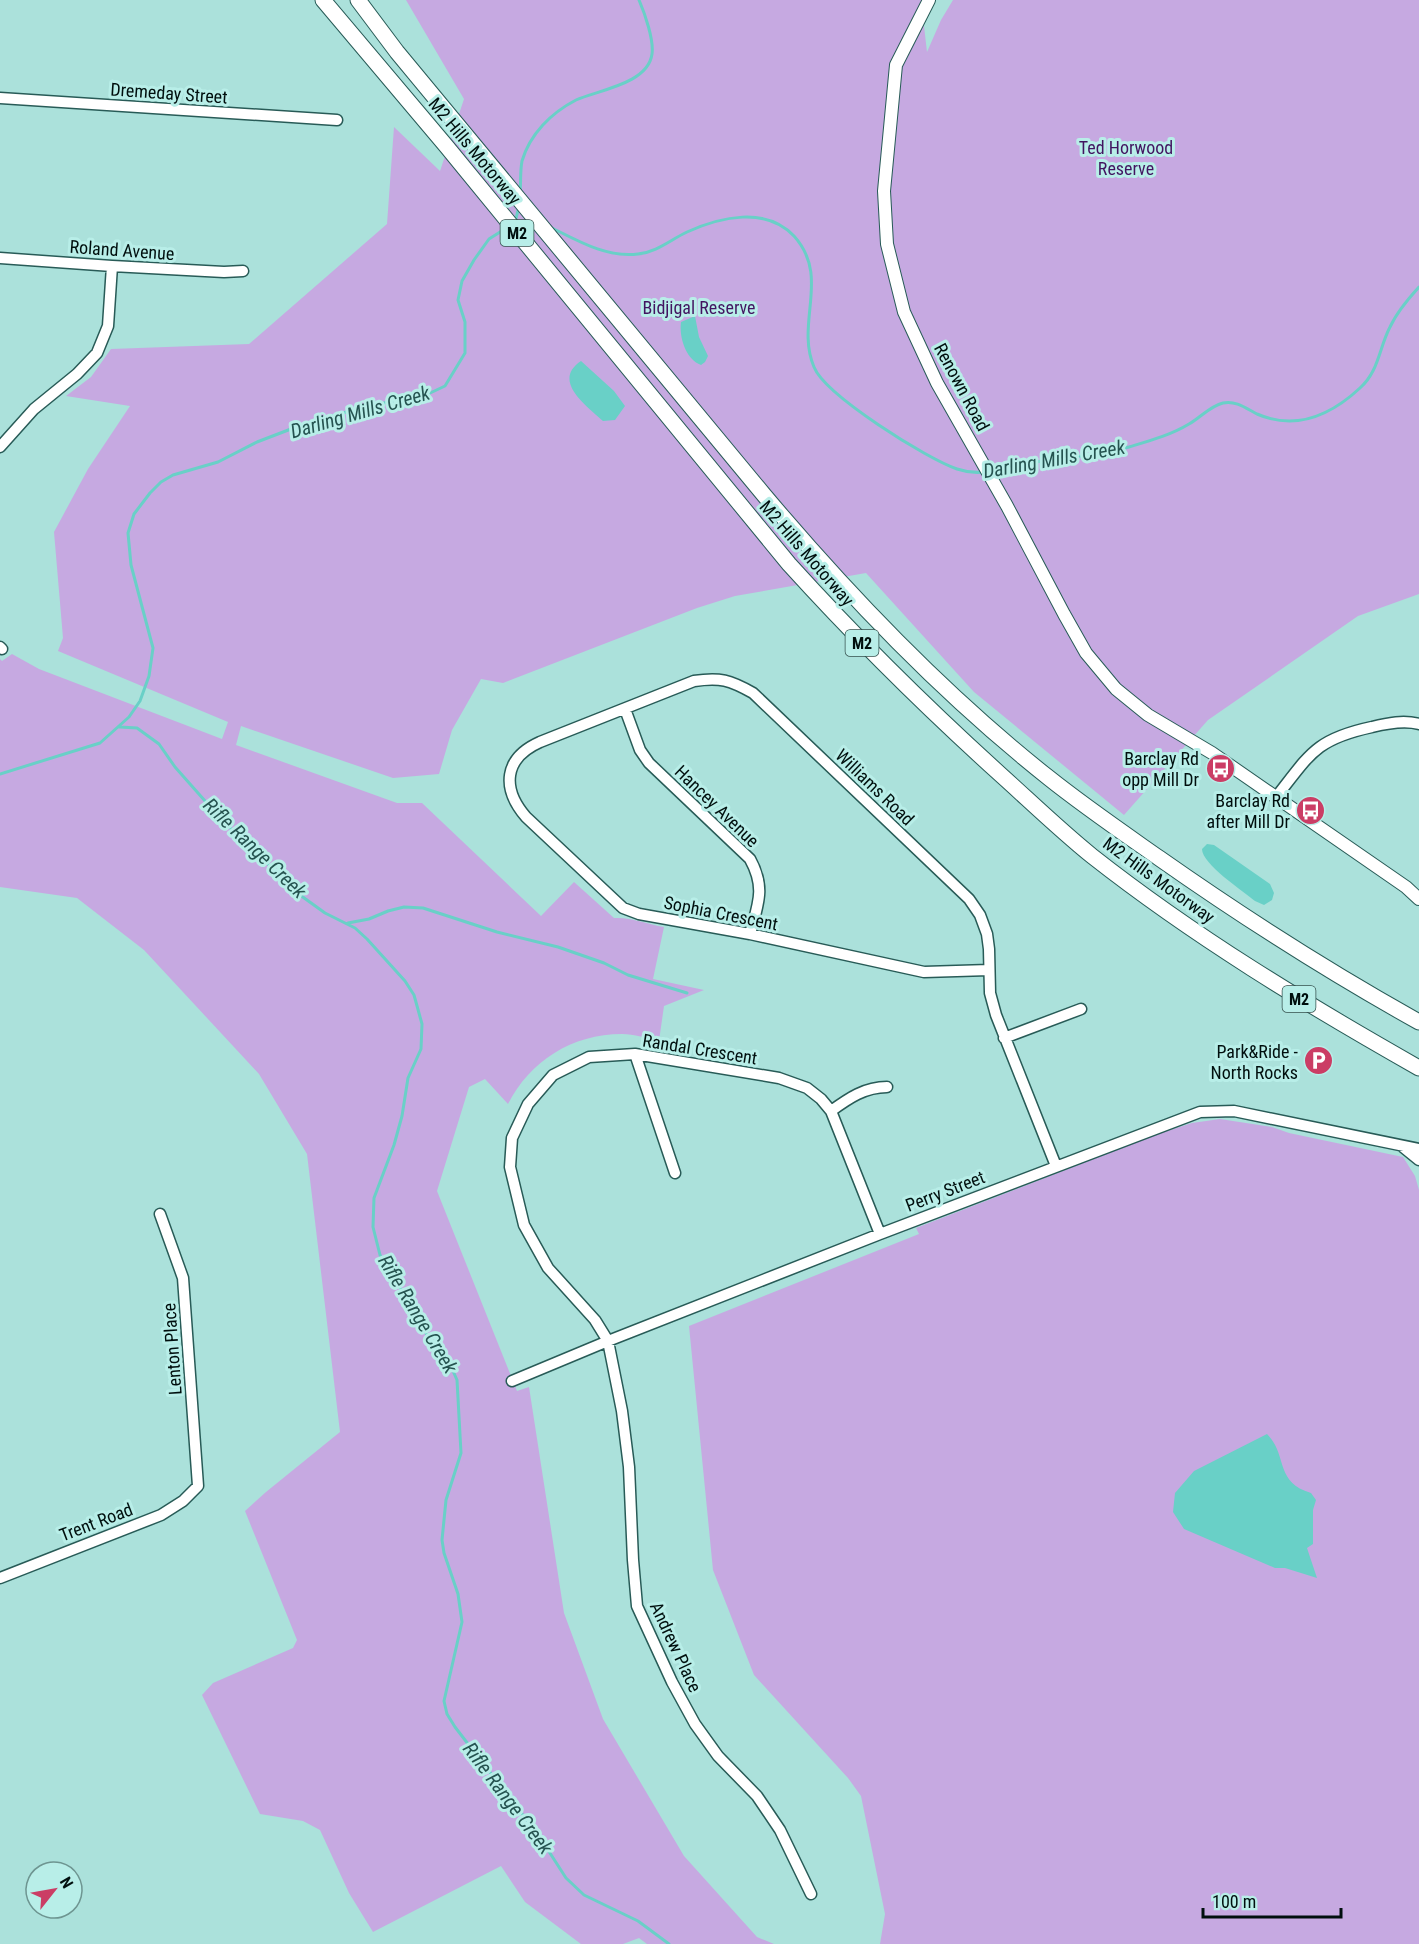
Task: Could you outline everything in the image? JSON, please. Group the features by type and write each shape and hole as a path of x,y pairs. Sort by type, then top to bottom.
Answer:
{"highway":[{"path":"312,0 360,44"},
{"name":"M2 Hills Motorway","path":"323,0 447,147 713,473 828,607 925,706 1091,855 1217,946 1311,1006 1419,1068"},
{"name":"M2 Hills Motorway","path":"358,0 397,52 803,541 898,642 990,728 1082,804 1198,886 1364,991 1419,1022"}],"main road":[{"name":"Renown Road","path":"929,0 896,65 884,191 887,244 904,312 937,383 1007,506 1086,653 1116,689 1148,715 1276,796 1406,887 1419,899"}],"street":[{"name":"Dremeday Street","path":"0,98 337,120"},
{"name":"Roland Avenue","path":"0,258 243,272"},
{"path":"0,447 34,409 77,374 97,353 108,326 112,266"},
{"name":"Williams Road","path":"510,777 516,759 527,748 694,681 715,678 733,682 753,693 969,899 980,915 987,934 989,949 990,993 1004,1038 1056,1166"},
{"name":"Hancey Avenue","path":"625,709 640,750 648,763 754,865 760,886 760,900 750,934"},
{"path":"1276,796 1306,758 1326,742 1351,732 1388,723 1417,723"},
{"name":"Sophia Crescent","path":"510,777 511,793 515,804 526,817 623,908 658,919 750,934 924,972 989,970"},
{"path":"1004,1038 1081,1009"},
{"path":"635,1054 675,1173"},
{"name":"Randal Crescent","path":"608,1341 595,1320 548,1268 524,1224 510,1167 512,1138 528,1104 553,1075 589,1057 635,1054 779,1078 807,1088 831,1111 880,1234"},
{"path":"831,1111 859,1093 878,1087 887,1087"},
{"name":"Perry Street","path":"512,1381 880,1234 1185,1117 1211,1111 1234,1111 1419,1149"},
{"name":"Perry Street","path":"1402,1146 1419,1160"},
{"name":"Lenton Place","path":"160,1214 183,1278 198,1486"},
{"name":"Andrew Place","path":"608,1341 622,1411 629,1467 637,1606 672,1682 695,1724 718,1756 757,1796 780,1830 811,1894"},
{"name":"Trent Road","path":"0,1578 161,1515 183,1501 198,1486"}],"green space":[{"name":"Bidjigal Reserve","path":"406,0 921,0 927,52 953,0 1419,0 1419,594 1358,616 1208,720 1124,815 974,692 866,573 735,596 697,608 503,683 481,679 452,730 439,774 393,778 241,726 236,745 397,803 422,803 541,916 574,882 614,918 664,927 653,979 704,990 664,1006 659,1041 622,1034 604,1035 570,1045 554,1053 528,1075 508,1104 485,1079 469,1087 437,1191 517,1391 529,1387 564,1613 603,1719 684,1856 757,1937 774,1944 647,1944 639,1938 623,1944 581,1944 525,1902 501,1866 373,1932 349,1893 320,1830 303,1821 260,1814 202,1695 213,1683 293,1648 297,1640 245,1511 340,1432 307,1154 259,1074 144,950 77,898 0,887 0,659 2,661 12,654 39,669 222,739 228,722 58,651 63,638 54,532 88,469 130,406 66,396 91,377 111,349 249,344 387,224 394,127 440,171 464,99"},
{"path":"1220,1119 1272,1127 1289,1133 1403,1157 1415,1176 1419,1190 1419,1944 880,1944 885,1914 861,1796 848,1778 754,1675 713,1570 689,1326 919,1234 916,1228 1158,1134 1192,1123"}],"water":[{"path":"695,316 699,337 708,356 701,365 695,362 687,352 681,334 681,322"},
{"path":"581,361 614,391 625,406 615,420 603,421 575,393 570,377 573,369"},
{"path":"1207,844 1214,845 1270,884 1274,893 1272,900 1264,905 1255,901 1224,877 1204,855 1202,849"},
{"path":"1267,1434 1278,1451 1286,1475 1291,1482 1311,1493 1316,1500 1313,1510 1313,1544 1307,1548 1317,1578 1285,1568 1275,1568 1184,1529 1173,1512 1175,1493 1194,1471"}],"waterway":[{"path":"520,194 522,161 530,142 543,125 567,105 632,79 648,64 652,54 652,42 639,0"},
{"path":"515,223 519,206"},
{"name":"Darling Mills Creek","path":"552,228 593,247 626,255 651,251 687,232 728,219 757,218 783,227 794,236 805,252 810,267 812,284 809,350 814,367 822,379 856,409 901,440 957,469 984,472"},
{"name":"Darling Mills Creek","path":"517,224 531,223"},
{"name":"Darling Mills Creek","path":"0,774 100,743 129,717 140,701 149,676 153,648 131,565 128,533 134,514 150,493 161,482 173,475 218,462 257,442 304,424 364,407 428,394 445,386 465,353 465,322 458,300 462,281 489,239 508,227"},
{"name":"Darling Mills Creek","path":"990,470 1129,447 1175,431 1214,407 1228,402 1271,419 1285,421 1312,418 1325,413 1349,398 1366,381 1375,367 1393,321 1419,287"},
{"name":"Rifle Range Creek","path":"120,727 137,728 159,744 175,767 221,819 300,895 325,913 355,928 405,981 414,995 422,1024 421,1049 408,1078 402,1116 394,1145 374,1198 373,1227 386,1268 410,1302 428,1337 457,1380 461,1453 446,1500 442,1540 458,1594 462,1622 444,1701 447,1714 539,1836 566,1878 584,1895 638,1921 669,1944"},
{"path":"348,923 369,919 404,907 423,908 497,932 558,947 604,963 628,975 687,993"}],"place":[{"name":"Barclay Rd opp Mill Dr","path":"1220,768"},
{"name":"Barclay Rd after Mill Dr","path":"1311,810"},
{"name":"Park&Ride - North Rocks","path":"1319,1061"}],"park label":[{"name":"Ted Horwood Reserve","path":"1126,157"}]}
